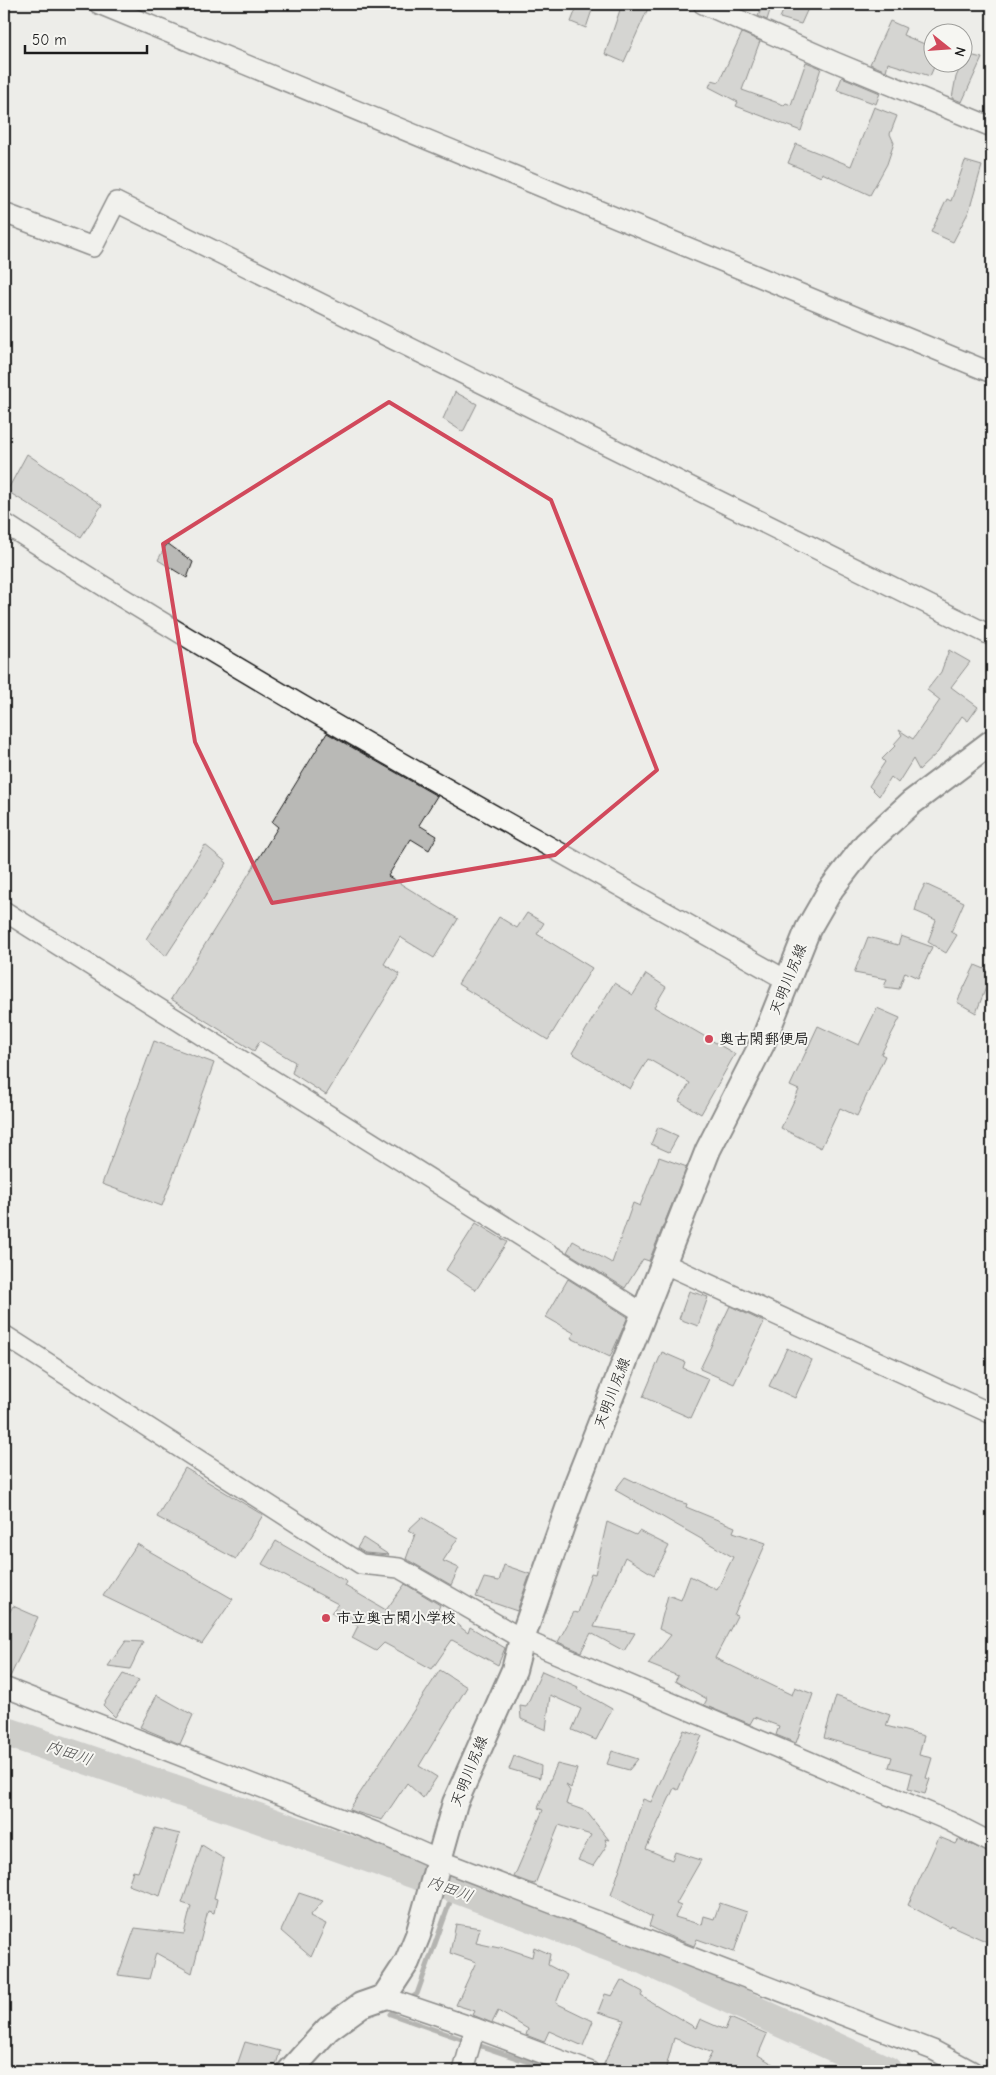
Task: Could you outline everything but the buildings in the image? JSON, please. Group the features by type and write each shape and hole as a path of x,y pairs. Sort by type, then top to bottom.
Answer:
{"main road":[{"name":"天明川尻線","path":"384,1997 407,1962 422,1919 455,1802 514,1670 522,1639 577,1483 643,1313 708,1150 762,1044 808,929 831,889 866,844 911,803 992,742"},
{"path":"290,2071 328,2029 361,2005 384,1997"}],"street":[{"path":"99,4 992,373"},
{"path":"703,4 835,62 992,127"},
{"path":"4,213 93,248 116,202 992,636"},
{"path":"4,523 117,596 313,712 786,980"},
{"path":"4,911 643,1313"},
{"path":"663,1263 992,1414"},
{"path":"4,1335 361,1564 399,1568 522,1639 949,1821 992,1843"},
{"path":"4,1688 378,1833 438,1863 934,2050 972,2071"},
{"path":"384,1997 475,2028 589,2071"},
{"path":"464,2071 475,2028"}],"highlighted area":[{"path":"389,402 551,500 657,770 555,855 272,903 195,742 163,544"}],"waterway":[{"name":"内田川","path":"4,1731 455,1888 645,1960 887,2071"},
{"path":"408,2000 417,1994 455,1888"},
{"path":"399,2007 390,2014 467,2041"},
{"path":"475,2044 555,2071"}],"place":[{"name":"奥古閑郵便局","path":"709,1039"},
{"name":"市立奥古閑小学校","path":"326,1618"}]}
